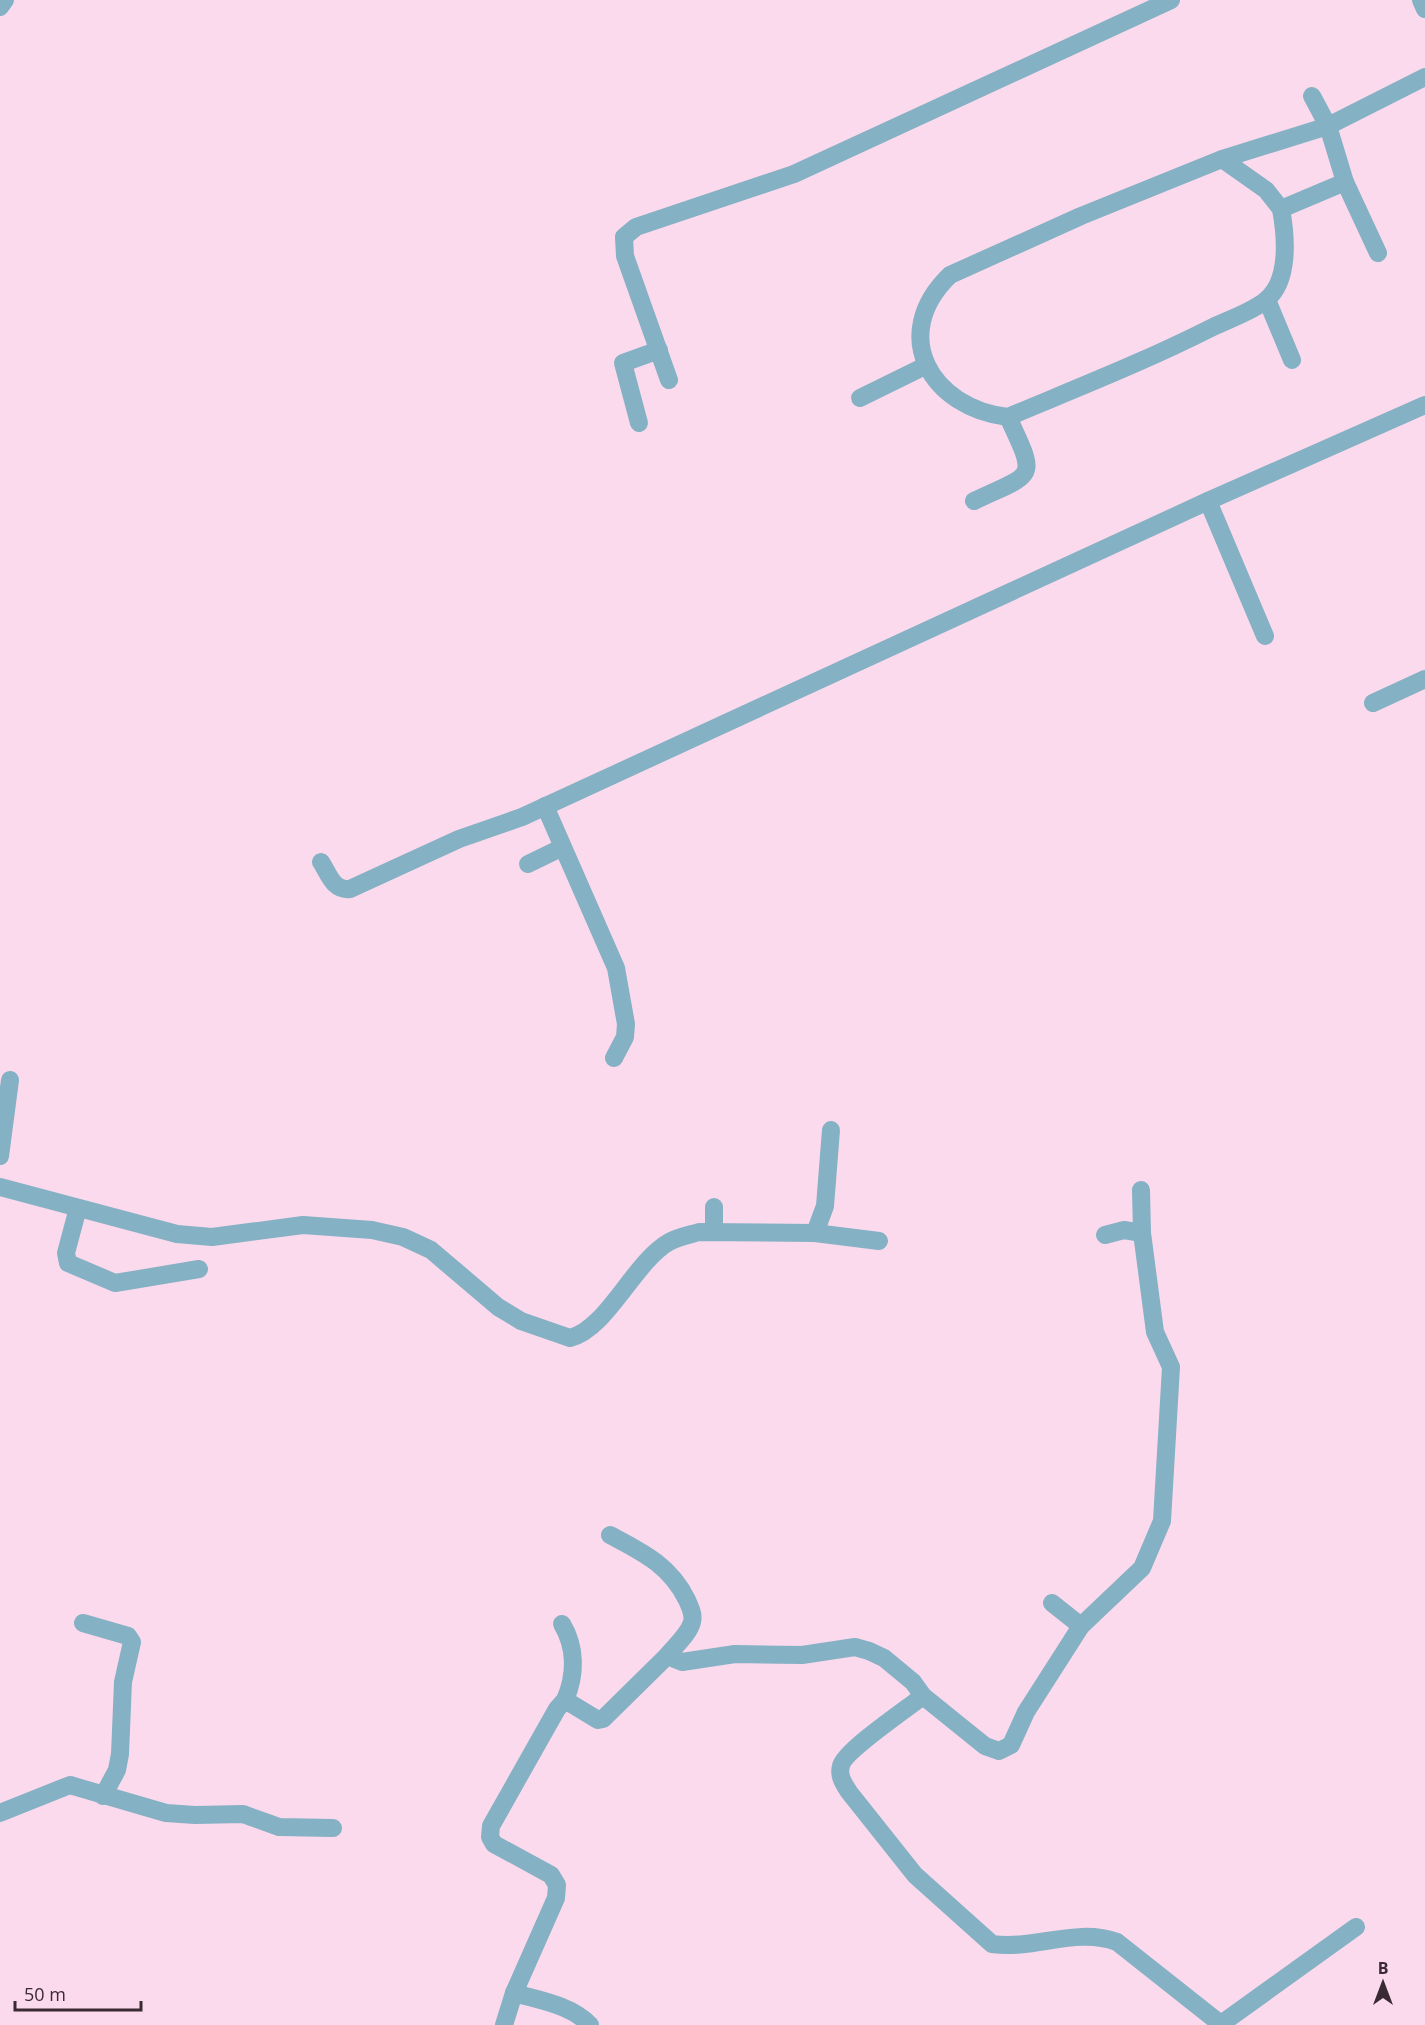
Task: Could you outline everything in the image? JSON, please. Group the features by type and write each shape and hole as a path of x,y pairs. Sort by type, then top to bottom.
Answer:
{"street":[{"path":"0,7 5,0"},
{"path":"669,380 625,256 624,237 636,227 794,174 1171,0"},
{"path":"1421,0 1425,9"},
{"path":"1221,159 1266,190 1281,209 1286,232 1284,260 1278,283 1267,300 1166,351 1008,417 987,415 958,399 938,384 925,366 920,344 924,315 933,291 950,275 1081,216 1221,159 1328,126 1425,77"},
{"path":"1312,96 1328,126 1345,182 1378,253"},
{"path":"1281,209 1345,182"},
{"path":"1267,300 1292,360"},
{"path":"639,423 623,363 659,350"},
{"path":"860,398 925,366"},
{"path":"321,862 336,887 342,890 350,889 459,839 545,806 1208,501 1425,405"},
{"path":"974,501 1022,478 1028,469 1028,460 1008,417"},
{"path":"1208,501 1265,636"},
{"path":"1373,703 1425,679"},
{"path":"545,806 561,848 616,968 626,1024 625,1037 614,1058"},
{"path":"528,864 561,848"},
{"path":"0,1156 10,1080"},
{"path":"815,1233 825,1206 831,1130"},
{"path":"0,1187 177,1234 212,1237 303,1225 372,1230 403,1237 431,1250 498,1308 521,1321 570,1338 589,1327 616,1299 645,1263 669,1242 699,1232 815,1233 879,1241"},
{"path":"667,1656 674,1661 692,1662 735,1654 802,1656 855,1647 884,1658 913,1682 923,1696 985,1746 993,1751 1004,1751 1011,1745 1026,1712 1081,1626 1142,1568 1161,1521 1171,1367 1155,1332 1142,1233 1141,1190"},
{"path":"714,1207 714,1232"},
{"path":"78,1208 66,1253 68,1263 116,1283 199,1269"},
{"path":"1106,1235 1124,1230 1142,1233"},
{"path":"565,1700 593,1719 603,1719 667,1656 690,1628 693,1619 680,1585 654,1558 610,1535"},
{"path":"1052,1604 1081,1626"},
{"path":"84,1623 128,1636 132,1642 123,1682 120,1754 117,1770 103,1796"},
{"path":"504,2025 514,1994 556,1898 557,1885 552,1875 494,1844 490,1837 491,1826 557,1709 565,1700 572,1678 572,1650 562,1624"},
{"path":"923,1696 846,1755 840,1772 842,1782 915,1875 993,1944 1016,1944 1084,1936 1102,1937 1117,1942 1222,2025 1356,1927"},
{"path":"0,1813 65,1786 76,1786 103,1796 166,1813 243,1814 279,1827 333,1828"},
{"path":"514,1994 552,2003 585,2019 590,2025"}]}
